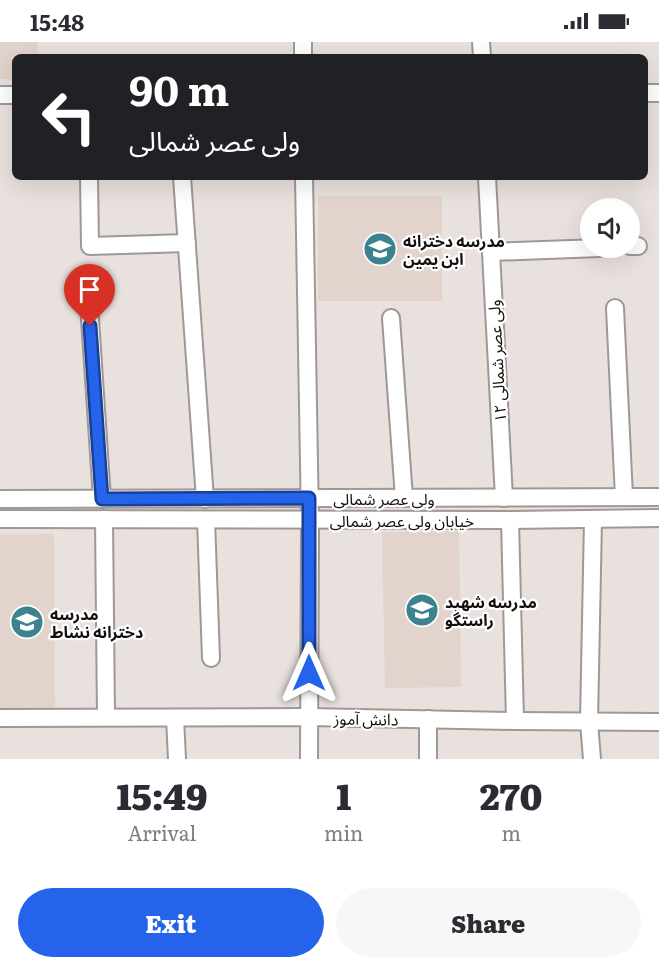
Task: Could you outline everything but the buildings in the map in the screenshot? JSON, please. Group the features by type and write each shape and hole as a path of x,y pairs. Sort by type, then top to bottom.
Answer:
{"street":[{"path":"89,180 90,246 187,243"},
{"path":"182,180 205,498"},
{"path":"304,180 310,520 309,759"},
{"name":"ولی عصر شمالی ۱۲","path":"487,180 504,498"},
{"path":"491,252 580,249"},
{"path":"89,304 102,499"},
{"path":"615,308 624,498"},
{"path":"391,318 405,498"},
{"name":"ولی عصر شمالی","path":"0,499 659,497"},
{"name":"خیابان ولی عصر شمالی","path":"0,519 659,518"},
{"path":"104,519 106,717"},
{"path":"592,759 589,722 593,519"},
{"path":"206,520 211,658"},
{"path":"510,520 515,722"},
{"path":"175,717 177,759"},
{"name":"دانش آموز","path":"0,718 309,717 515,722 659,722"},
{"path":"428,719 428,759"}],"shaded area":[{"path":"0,42 38,42 38,54 12,54 12,79 0,79"},
{"name":"مدرسه دخترانه ابن یمین","path":"318,196 442,196 442,301 318,301"},
{"name":"مدرسه شهید راستگو","path":"459,531 461,687 385,688 382,532"},
{"name":"مدرسه دخترانه نشاط","path":"54,534 55,710 0,711 0,535"}],"place":[{"name":"مدرسه دخترانه ابن یمین","path":"380,249"},
{"name":"مدرسه شهید راستگو","path":"422,610"},
{"name":"مدرسه دخترانه نشاط","path":"27,622"}],"route":[{"path":"90,326 102,499 309,498 309,673"}]}
